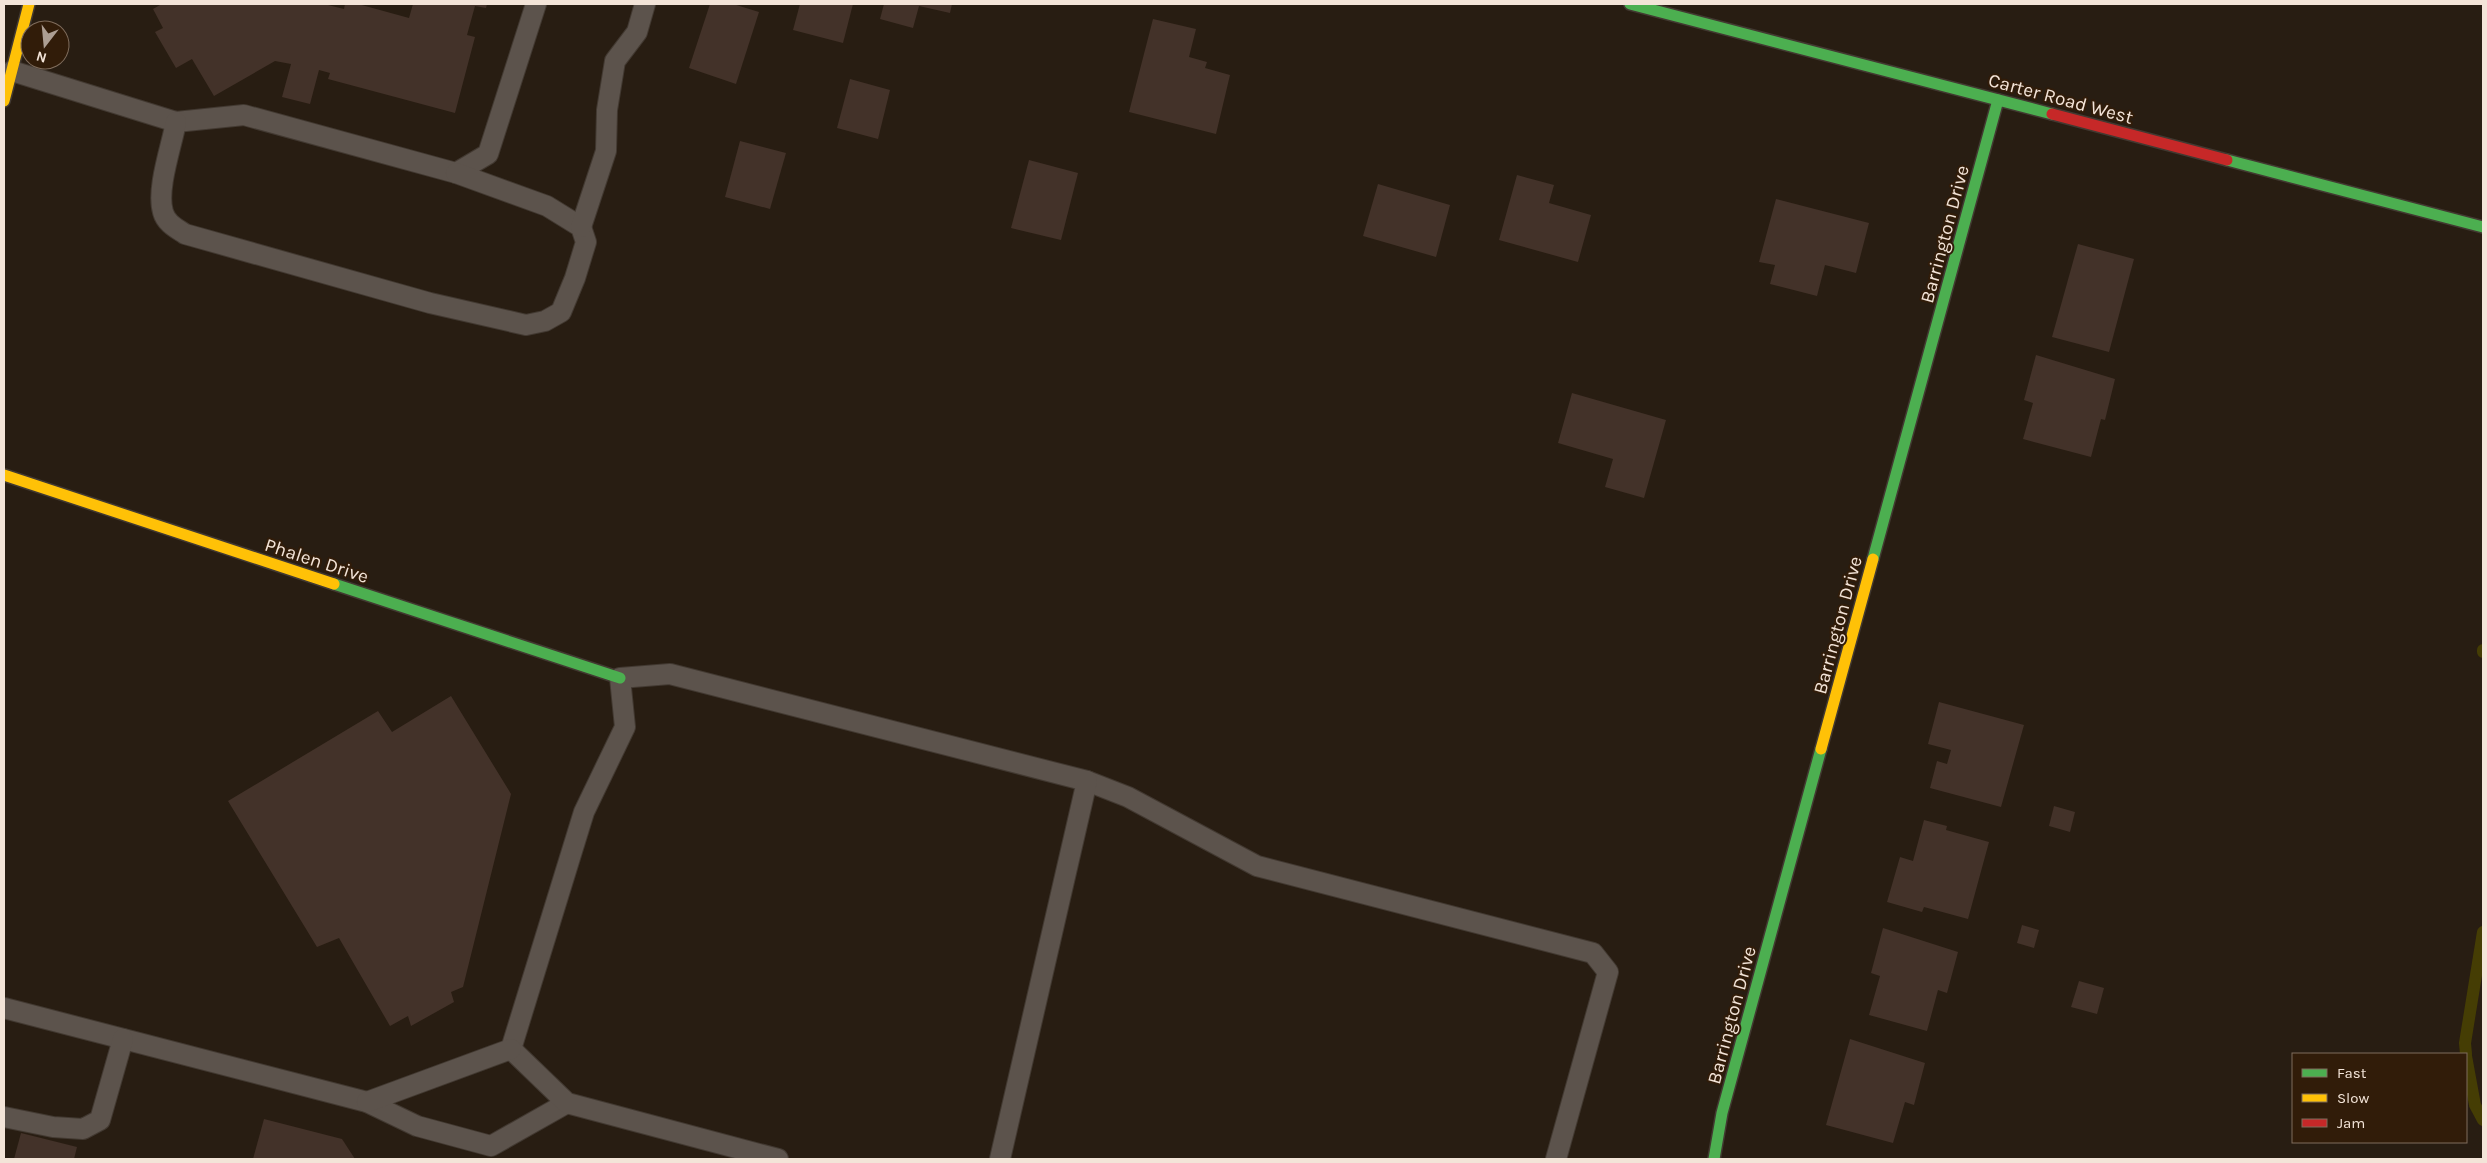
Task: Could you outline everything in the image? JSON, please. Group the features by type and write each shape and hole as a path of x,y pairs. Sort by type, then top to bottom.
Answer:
{"street":[{"path":"4,102 29,4"},
{"name":"Carter Road West","path":"1630,4 2483,227"},
{"name":"Barrington Drive","path":"1714,1159 1722,1113 1998,100"},
{"name":"Phalen Drive","path":"4,475 620,678"}],"lane":[{"path":"456,173 488,154 536,4"},
{"path":"176,122 162,191 163,212 170,224 185,234 430,303 526,324 545,321 561,312 568,298 586,242 581,226 606,151 607,110 615,61 637,32 645,4"},
{"path":"12,71 176,122 244,114 456,173 547,206 581,226"},
{"path":"511,1049 584,812 625,727 620,678 670,674 1087,781 1128,797 1258,866 1593,953 1608,972 1556,1159"},
{"path":"1000,1159 1087,781"},
{"path":"4,1008 367,1102 417,1126 491,1146 567,1103"},
{"path":"4,1117 53,1127 83,1129 100,1120 123,1039"},
{"path":"367,1102 511,1049"},
{"path":"511,1049 567,1103 778,1159"}],"building":[{"path":"159,4 324,4 344,9 345,4 358,4 409,18 413,4 487,4 486,8 475,6 467,35 475,37 455,113 328,79 330,73 319,70 310,104 282,97 291,64 275,61 214,96 192,59 176,68 155,32 163,28 153,9"},
{"path":"710,4 733,4 759,12 736,84 689,68"},
{"path":"800,4 853,4 843,43 793,30"},
{"path":"884,4 952,4 950,13 919,6 913,28 880,19"},
{"path":"1153,19 1196,29 1189,57 1207,62 1205,68 1230,75 1216,134 1129,112"},
{"path":"850,79 890,90 878,139 837,128"},
{"path":"740,141 786,153 770,209 725,197"},
{"path":"1029,160 1078,173 1061,240 1011,228"},
{"path":"1517,175 1554,185 1549,203 1591,215 1578,262 1499,240"},
{"path":"1378,184 1450,205 1436,257 1363,236"},
{"path":"1776,199 1869,223 1856,273 1825,265 1817,296 1770,284 1775,265 1759,262"},
{"path":"2078,244 2134,259 2109,352 2052,337"},
{"path":"2036,355 2115,379 2105,420 2101,419 2091,457 2023,439 2033,403 2024,400"},
{"path":"1572,393 1666,420 1644,498 1605,487 1613,459 1558,443"},
{"path":"451,696 511,794 463,987 451,992 454,1002 411,1026 408,1016 390,1026 339,938 317,947 228,801 378,711 392,732"},
{"path":"1939,702 2024,725 2001,807 1930,788 1937,761 1947,764 1951,750 1928,744"},
{"path":"2054,806 2075,812 2070,832 2049,826"},
{"path":"1924,820 1947,826 1946,830 1989,842 1968,919 1924,907 1922,912 1887,902 1900,857 1913,861"},
{"path":"2022,925 2039,930 2034,948 2017,943"},
{"path":"1883,928 1958,952 1947,993 1938,990 1927,1031 1869,1015 1880,976 1871,973"},
{"path":"2079,981 2104,988 2097,1014 2071,1007"},
{"path":"1850,1039 1925,1063 1914,1105 1905,1102 1893,1143 1826,1125"},
{"path":"264,1119 342,1139 355,1159 253,1159"},
{"path":"21,1133 77,1147 74,1159 14,1159"}],"waterway":[{"path":"2466,1053 2465,1043 2483,932"},
{"path":"2467,1061 2475,1105 2483,1120"}],"traffic: fast":[{"path":"1630,4 2052,114"},
{"path":"1873,559 1998,100"},
{"path":"2227,160 2483,227"},
{"path":"334,584 620,678"},
{"path":"1714,1159 1722,1113 1821,749"}],"traffic: slow":[{"path":"4,101 29,4"},
{"path":"4,475 334,584"},
{"path":"1821,749 1873,559"}],"traffic: jam":[{"path":"2052,114 2227,160"}]}
